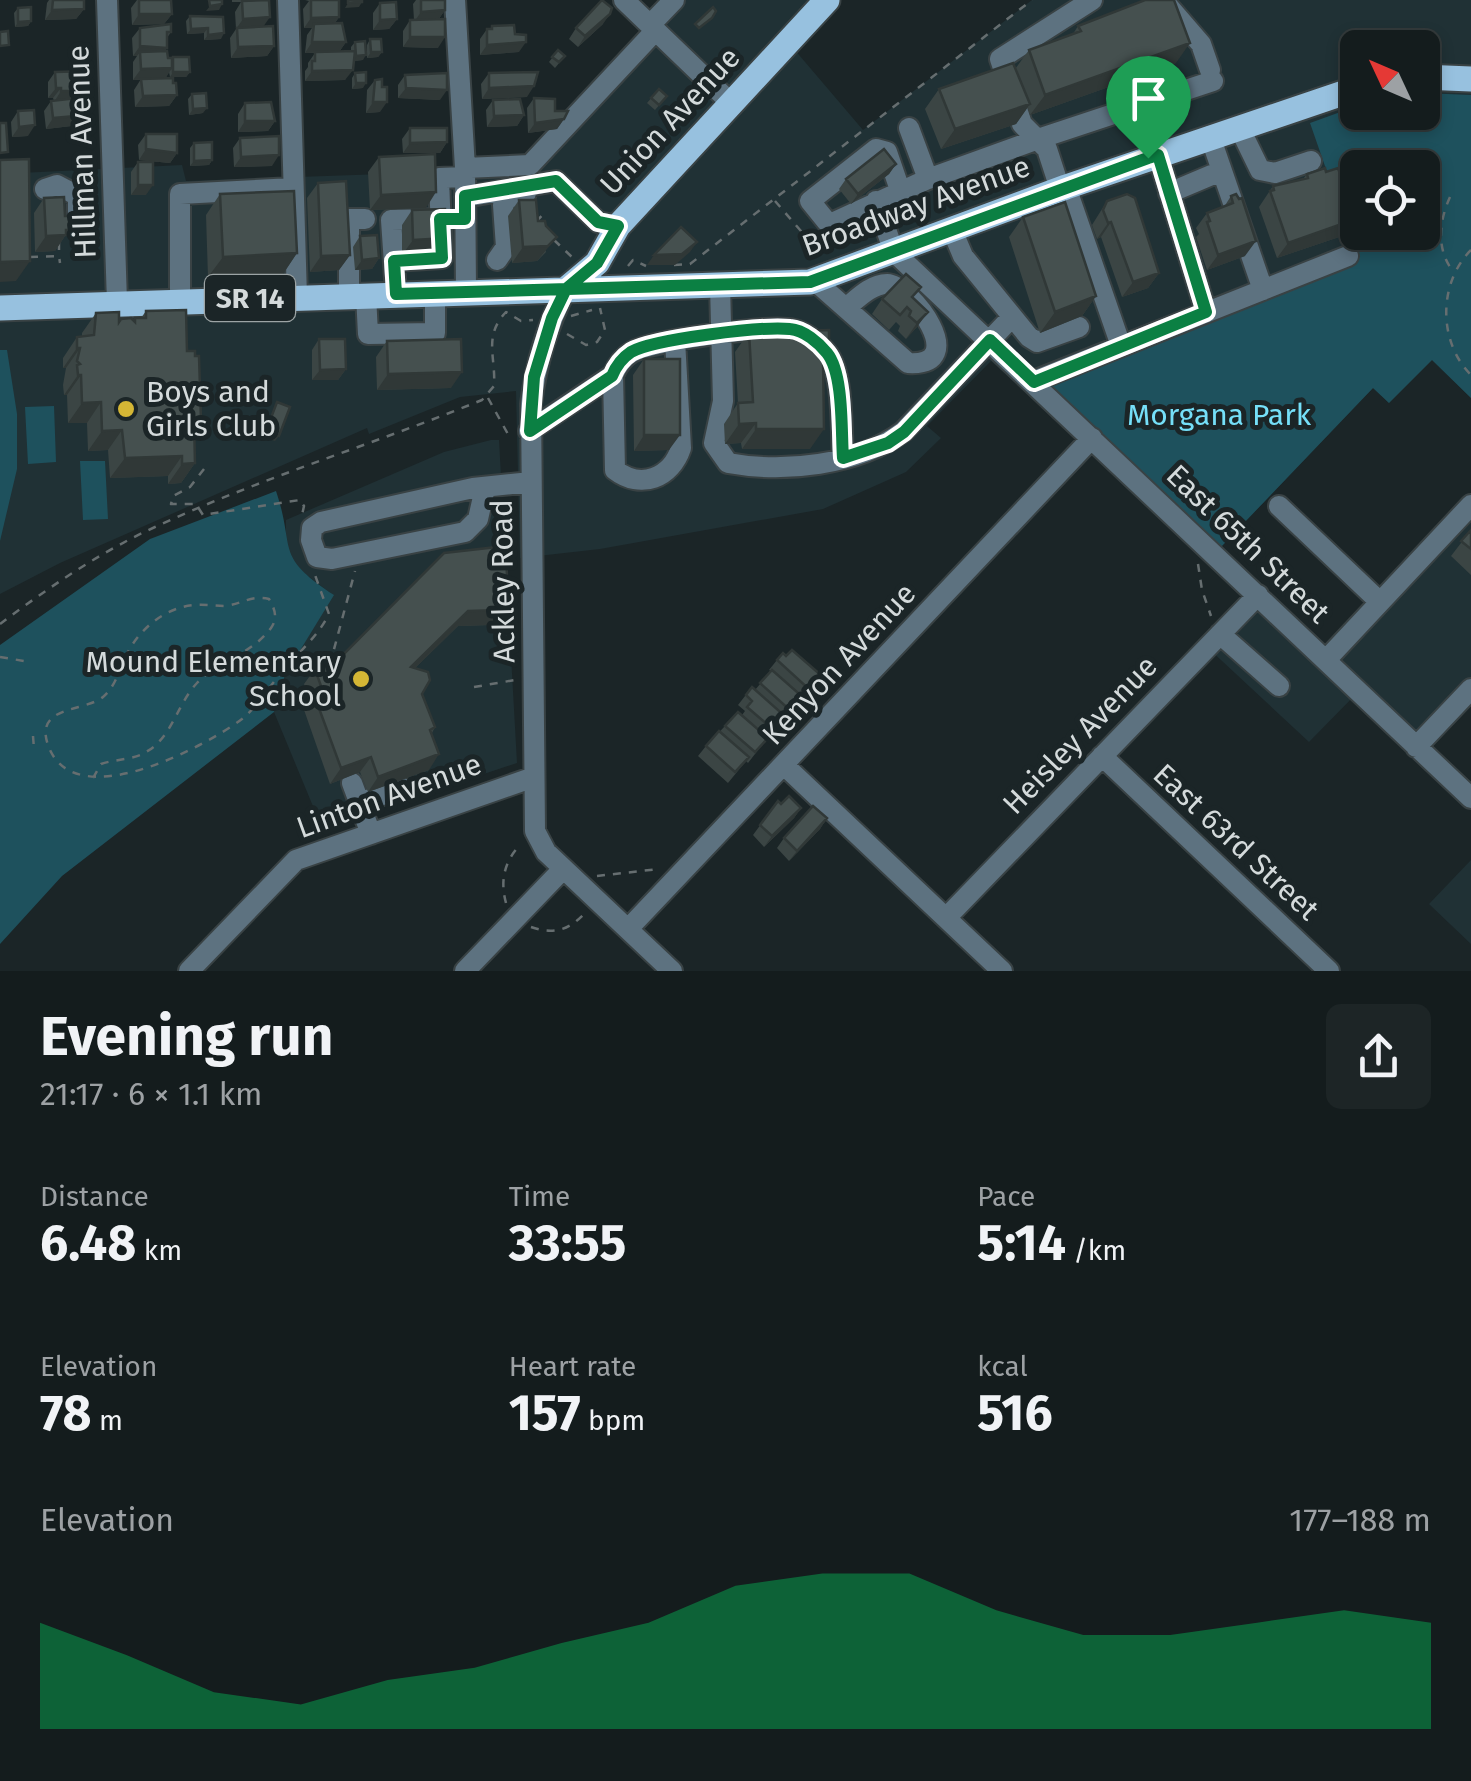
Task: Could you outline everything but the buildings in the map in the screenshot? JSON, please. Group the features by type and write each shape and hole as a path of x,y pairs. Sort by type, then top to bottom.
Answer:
{"main road":[{"name":"Union Avenue","path":"566,289 597,263 618,226 827,0"},
{"path":"1440,78 1471,79"},
{"name":"Broadway Avenue","path":"0,308 815,280 1063,188 1340,94"}],"street":[{"name":"Hillman Avenue","path":"107,0 118,302"},
{"path":"288,0 297,297"},
{"path":"455,0 466,291"},
{"path":"624,0 731,103"},
{"path":"464,181 530,165 674,0"},
{"path":"1092,0 1000,59 1022,124 1046,149 1063,188 1121,346"},
{"path":"900,190 888,152 876,149 810,201 832,223 900,190 1212,76 1201,44 1163,0"},
{"path":"1239,127 1260,170 1275,173 1311,161"},
{"path":"910,128 928,180"},
{"path":"1210,136 1263,290"},
{"path":"1158,155 1206,312"},
{"path":"1168,193 1221,171"},
{"path":"396,247 442,258 439,178 464,181 490,193 556,181 598,222 618,226"},
{"path":"46,188 57,185 78,196 78,214"},
{"path":"180,300 180,194 293,188"},
{"path":"490,193 500,290"},
{"path":"497,260 506,247 502,214 508,198 532,193 573,198"},
{"path":"876,201 894,252"},
{"path":"365,219 348,219 357,295 368,334 435,333 435,292"},
{"path":"396,294 396,247 391,220 439,233 465,219"},
{"path":"952,230 964,256 1037,342 1079,327"},
{"name":"East 65th Street","path":"894,252 1471,798"},
{"path":"1034,382 1348,256"},
{"path":"815,280 846,308 908,363 922,362 934,351 934,329 895,287 883,285 866,292 846,308"},
{"path":"720,284 723,401 714,442 728,463 759,469 843,458 888,443 904,432 1012,317"},
{"name":"Ackley Road","path":"566,289 552,318 519,434 531,482 536,831 546,852 672,971"},
{"path":"675,340 681,448 674,463 653,479 630,479 615,470 612,376 617,364 632,352 675,340 791,328 809,336 829,355 836,369 843,458"},
{"path":"934,351 958,374"},
{"path":"519,434 612,376"},
{"name":"Kenyon Avenue","path":"628,929 1092,438"},
{"path":"485,488 478,519 465,532 332,560 317,557 312,528 322,522 473,488 531,482"},
{"path":"1326,660 1471,504"},
{"path":"1279,506 1380,602"},
{"name":"Heisley Avenue","path":"946,918 1102,756 1216,625 1258,594"},
{"path":"1216,625 1279,686"},
{"path":"1416,747 1471,689"},
{"name":"East 63rd Street","path":"1102,756 1329,971"},
{"path":"784,766 1002,971"},
{"name":"Linton Avenue","path":"189,971 296,860 534,777"},
{"path":"371,834 355,793 402,788"},
{"path":"464,971 563,868"}],"path":[{"path":"662,266 690,264 1032,0"},
{"path":"1450,197 1440,228 1446,263 1454,272"},
{"path":"774,200 820,253"},
{"path":"531,226 545,212"},
{"path":"547,233 578,263"},
{"path":"59,241 60,263"},
{"path":"1471,250 1454,272 1444,322 1458,362 1471,375"},
{"path":"30,257 59,256"},
{"path":"633,260 648,267"},
{"path":"566,334 586,345 597,342 605,330 599,306 580,316"},
{"path":"0,624 118,546 198,508 482,400 495,379 492,333 506,312 521,321"},
{"path":"487,396 519,434"},
{"path":"204,469 190,487 170,500 171,504 196,504 203,515 300,500 304,506 300,524"},
{"path":"1198,560 1202,590 1216,625"},
{"path":"93,778 101,764 144,754 154,746 194,686 210,670 249,652 274,624 275,614 268,600 254,597 234,605 198,604 161,616 134,641 112,687 102,698 54,716 46,739 56,760 70,772 93,778 156,766 244,717 320,632 329,614 312,569"},
{"path":"342,662 333,653 355,569"},
{"path":"0,656 30,662"},
{"path":"474,687 514,680"},
{"path":"34,749 33,738 46,739"},
{"path":"508,908 502,886 504,870 520,845"},
{"path":"596,877 665,868"},
{"path":"526,924 554,932 568,928 585,913"}],"shaded area":[{"path":"674,0 827,0 788,42 863,130 1032,0 1471,0 1471,398 1432,360 1389,403 1373,388 1221,547 1052,387 1034,400 991,361 927,426 941,438 906,472 823,509 600,549 520,558 516,391 460,397 369,434 367,428 60,563 0,594 0,174 182,165 186,181 529,165"},
{"path":"499,440 517,763 322,828 274,712 285,675 333,595 296,567 286,547 286,520 444,452"},
{"path":"1471,505 1471,689 1416,747 1358,692 1309,742 1207,647 1258,595 1325,659"},
{"path":"1471,860 1471,944 1429,904"}],"green space":[{"name":"Morgana Park","path":"1440,94 1471,95 1471,398 1432,360 1389,403 1373,388 1221,547 1051,386 1357,258 1354,250 1440,250 1440,150 1340,150 1340,209 1310,123 1340,112 1340,130 1440,130"},
{"path":"0,350 7,350 17,414 17,469 0,541"},
{"path":"54,406 56,462 28,464 25,407"},
{"path":"80,461 105,461 108,519 83,520"},
{"path":"276,491 294,560 334,595 285,675 274,712 62,876 0,944 0,645 150,539"}],"place":[{"name":"Boys and Girls Club","path":"126,409"},
{"name":"Mound Elementary School","path":"361,679"}],"route":[{"path":"1148,158 810,282 566,289 466,291 396,294 394,261 442,258 440,219 465,219 465,196 556,181 598,222 618,226 597,263 566,289 552,318 534,377 530,431 612,376 617,364 632,352 692,336 791,328 809,336 829,355 836,369 843,458 888,443 904,432 990,340 1034,382 1206,312 1158,155 1148,158"}]}
